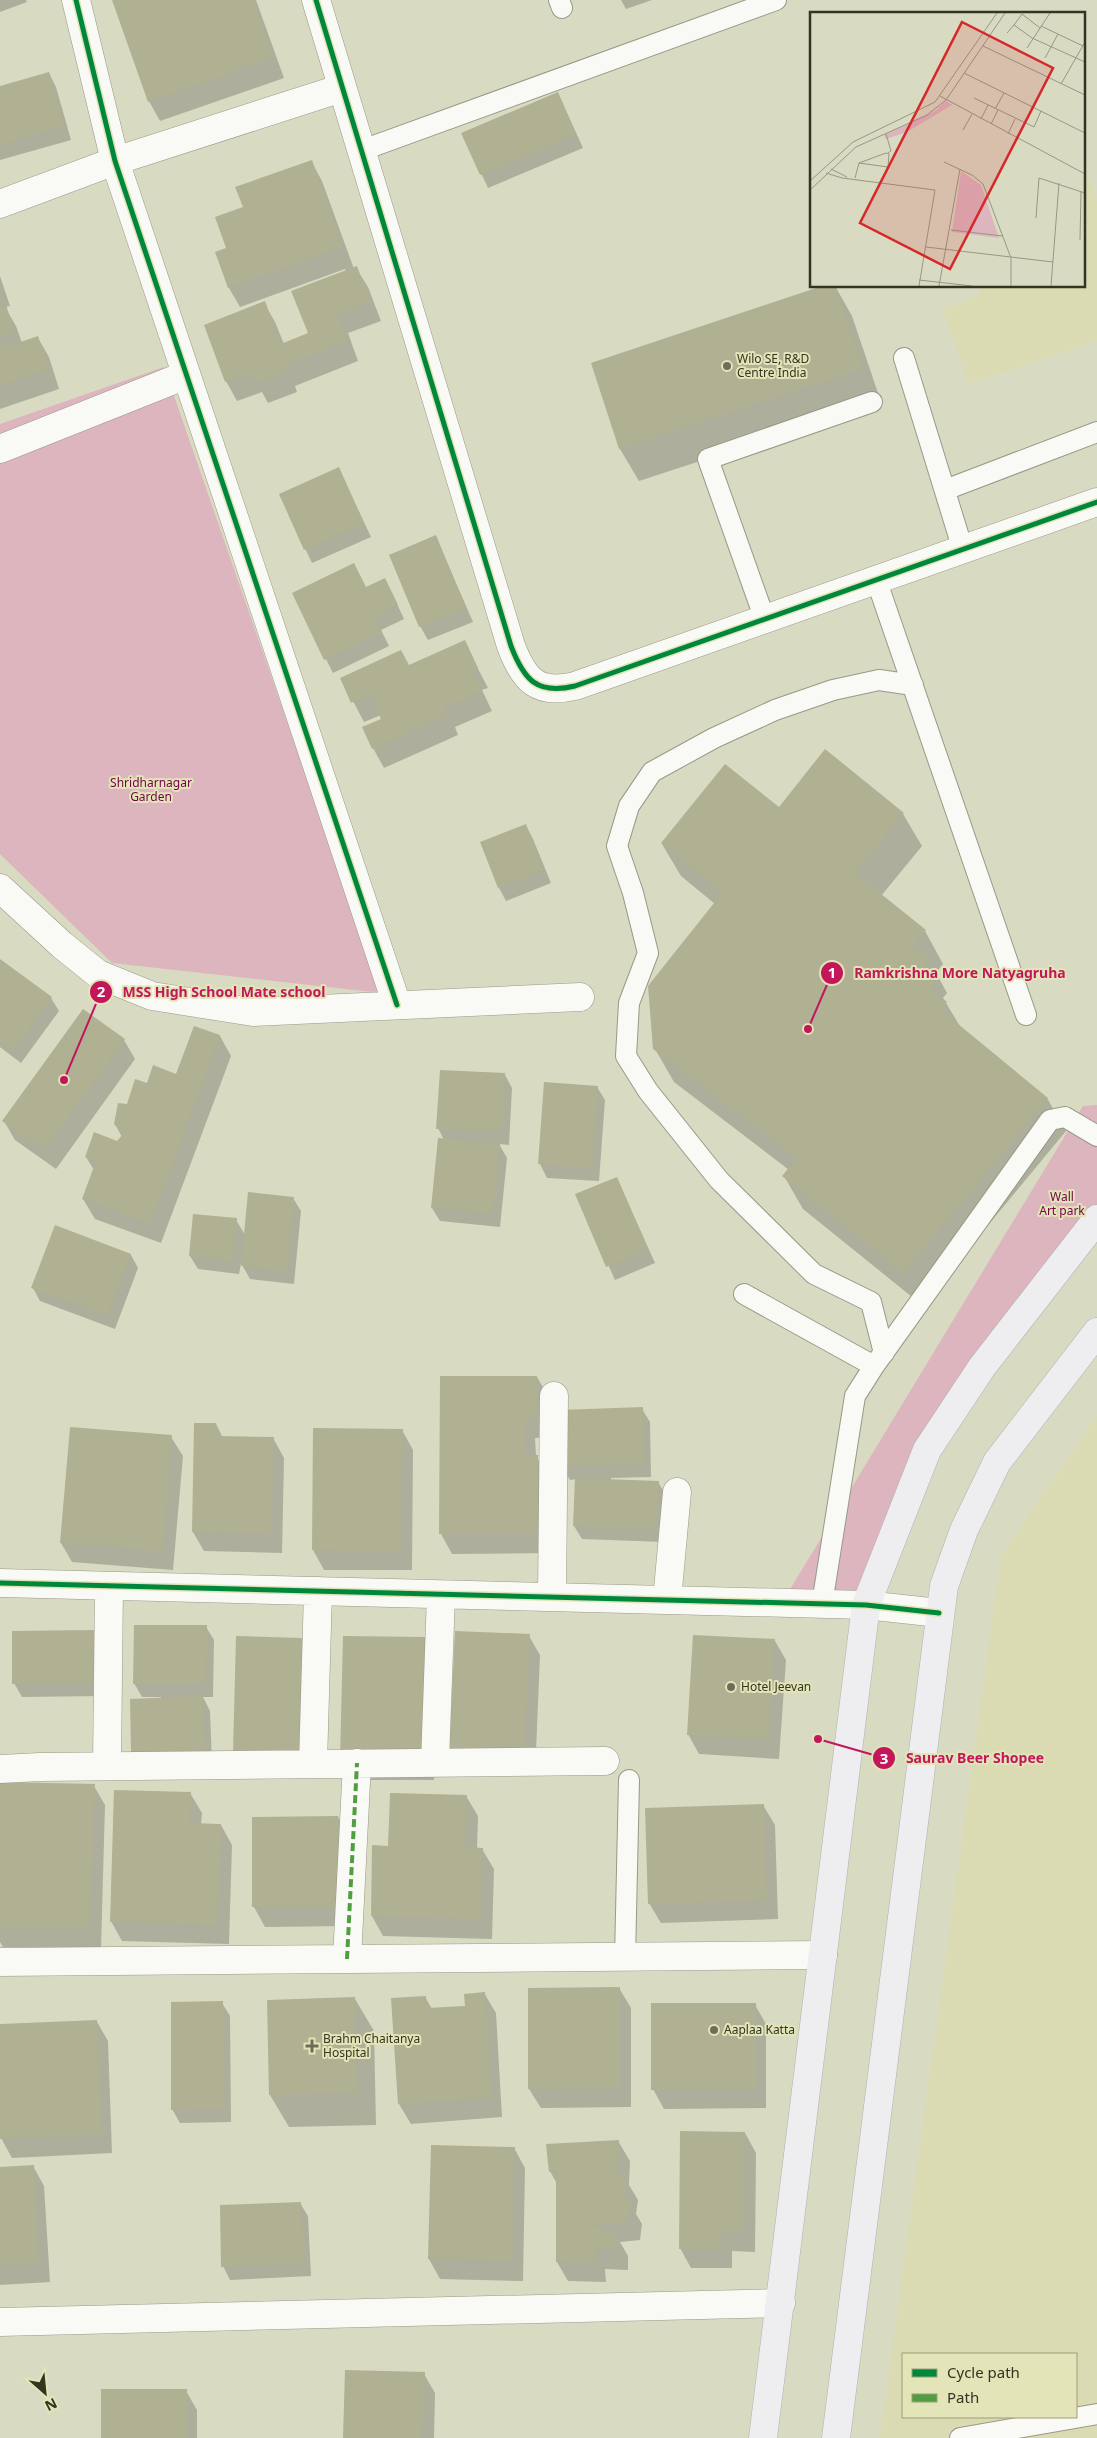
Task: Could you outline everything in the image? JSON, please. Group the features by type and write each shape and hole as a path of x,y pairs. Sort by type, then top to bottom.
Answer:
{"main road":[{"path":"763,2438 866,1605 927,1450 982,1367 1097,1219"},
{"path":"836,2438 939,1613 944,1586 964,1530 997,1462 1097,1332"}],"street":[{"path":"76,0 115,161 397,1005"},
{"path":"316,0 360,151 511,646 518,664 527,677 548,690 561,690 1097,502"},
{"path":"0,204 115,161 342,88"},
{"path":"0,449 186,375"},
{"path":"0,888 62,945 98,974 152,996 254,1012 580,997"},
{"path":"552,1597 554,1396"},
{"path":"667,1600 677,1492"},
{"path":"0,1583 866,1605 939,1613"},
{"path":"107,1766 108,1586"},
{"path":"313,1764 318,1591"},
{"path":"435,1762 441,1594"},
{"path":"0,1769 107,1766 605,1761"},
{"path":"346,1959 357,1763"},
{"path":"0,1962 823,1955"},
{"path":"0,2322 781,2303"}],"lane":[{"path":"360,151 776,0"},
{"path":"904,358 963,550"},
{"path":"765,620 708,459 872,402"},
{"path":"945,490 1097,432"},
{"path":"876,580 1026,1014"},
{"path":"879,1359 871,1302 814,1274 719,1180 648,1091 626,1056 629,1003 648,953 633,893 617,846 629,806 652,772 714,738 775,710 833,690 879,680 913,686"},
{"path":"822,1604 854,1396 1050,1120 1064,1117 1097,1136"},
{"path":"744,1294 879,1359"},
{"path":"625,1958 630,1780"},
{"path":"1077,2418 1097,2414"},
{"path":"960,2438 1074,2418"}],"shaded area":[{"path":"1084,164 1097,202 1097,341 969,384 943,309 981,296 979,288 1084,288"},
{"path":"1097,1416 1097,2438 880,2438 1001,1556"}],"green space":[{"name":"Shridharnagar Garden","path":"164,367 381,993 112,963 0,854 0,424"},
{"name":"Wall Art park","path":"1097,1105 1097,1213 921,1444 866,1600 789,1591 1083,1106"}],"building":[{"path":"112,0 253,0 273,58 148,102"},
{"path":"49,72 64,126 0,145 0,86"},
{"path":"558,92 576,134 480,175 461,133"},
{"path":"312,160 343,247 228,288 215,252 226,248 215,217 243,207 235,187"},
{"path":"357,266 370,301 337,314 348,341 284,366 287,372 255,383 251,372 225,382 204,325 265,301 281,344 308,333 291,291"},
{"name":"Wilo SE, R&D Centre India","path":"816,288 837,288 863,369 619,449 591,363"},
{"path":"6,305 14,331 0,336 0,307"},
{"path":"38,336 49,369 0,386 0,341 3,348"},
{"path":"339,467 364,523 304,550 279,494"},
{"path":"436,535 466,608 419,627 389,555"},
{"path":"354,563 366,587 385,578 398,605 375,616 382,632 324,660 292,593"},
{"path":"465,640 478,668 472,670 482,691 445,707 448,715 372,749 362,727 381,719 370,695 351,703 340,678 401,650 409,665"},
{"path":"825,749 904,813 855,873 926,930 912,946 929,959 921,970 936,983 931,989 947,1002 941,1010 1048,1098 903,1273 782,1176 797,1158 653,1049 648,986 722,893 661,843 725,764 779,807"},
{"path":"526,824 544,870 498,888 480,842"},
{"path":"0,959 52,997 13,1050 0,1041"},
{"path":"83,1009 125,1039 44,1150 2,1121"},
{"path":"194,1026 220,1035 150,1224 82,1199 96,1161 85,1157 94,1132 117,1141 123,1134 114,1124 118,1103 127,1104 135,1079 147,1083 153,1065 176,1074"},
{"path":"440,1070 505,1073 502,1132 436,1129"},
{"path":"544,1082 598,1086 592,1168 538,1164"},
{"path":"438,1138 500,1144 493,1214 431,1208"},
{"path":"617,1177 648,1250 606,1267 575,1194"},
{"path":"248,1192 294,1197 287,1271 241,1266"},
{"path":"193,1214 237,1218 232,1261 189,1256"},
{"path":"55,1225 131,1254 107,1316 31,1288"},
{"path":"440,1376 537,1376 537,1418 525,1418 525,1455 538,1455 537,1534 439,1534"},
{"path":"643,1407 644,1464 561,1466 559,1410"},
{"path":"194,1423 216,1423 217,1436 274,1437 271,1533 192,1532"},
{"path":"70,1427 172,1435 163,1551 60,1543"},
{"path":"313,1428 403,1429 401,1551 312,1550"},
{"path":"575,1478 659,1481 657,1529 573,1526"},
{"path":"134,1625 207,1625 206,1684 133,1684"},
{"path":"96,1630 96,1683 12,1684 12,1631"},
{"path":"455,1631 530,1634 524,1756 449,1753"},
{"name":"Hotel Jeevan","path":"693,1635 775,1639 769,1740 687,1735"},
{"path":"236,1636 302,1638 300,1754 233,1753"},
{"path":"343,1636 425,1637 423,1761 340,1760"},
{"path":"203,1696 205,1750 131,1752 130,1699"},
{"path":"0,1782 95,1784 90,1929 0,1927"},
{"path":"114,1790 191,1792 190,1823 221,1824 218,1925 110,1922"},
{"path":"390,1793 467,1795 466,1847 483,1848 481,1919 371,1916 372,1845 388,1846"},
{"path":"764,1804 767,1900 648,1904 645,1808"},
{"path":"338,1816 339,1907 252,1907 252,1817"},
{"path":"620,1987 620,2088 528,2089 528,1988"},
{"path":"485,1992 492,2098 398,2104 391,1998 426,1996 427,2008 465,2006 464,1994"},
{"path":"355,1997 357,2092 269,2095 267,2000"},
{"path":"223,2001 224,2109 171,2110 171,2002"},
{"path":"651,2003 756,2003 756,2089 651,2090"},
{"path":"97,2020 102,2134 0,2139 0,2024"},
{"path":"680,2131 745,2132 744,2232 722,2232 722,2249 679,2249"},
{"path":"619,2140 618,2177 627,2179 625,2201 632,2203 629,2221 590,2225 618,2235 618,2250 595,2249 596,2263 556,2262 556,2170 549,2172 546,2144"},
{"path":"431,2145 515,2147 512,2261 428,2259"},
{"path":"34,2165 39,2263 0,2265 0,2167"},
{"path":"301,2202 304,2263 221,2267 220,2205"},
{"path":"345,2370 425,2372 422,2438 343,2438"},
{"path":"101,2389 187,2389 187,2438 101,2438"}],"marked path":[{"path":"347,1959 357,1763"}],"cycle path":[{"path":"76,0 115,161 397,1005"},
{"path":"316,0 511,646 521,668 534,682 551,688 575,686 1097,502"},
{"path":"0,1583 866,1605 939,1613"}],"place":[{"name":"Wilo SE, R&D Centre India","path":"727,366"},
{"name":"Ramkrishna More Natyagruha","path":"808,1029"},
{"name":"MSS High School Mate school","path":"64,1080"},
{"name":"Hotel Jeevan","path":"731,1687"},
{"name":"Saurav Beer Shopee","path":"818,1739"},
{"name":"Aaplaa Katta","path":"714,2030"},
{"name":"Brahm Chaitanya Hospital","path":"312,2046"}]}
